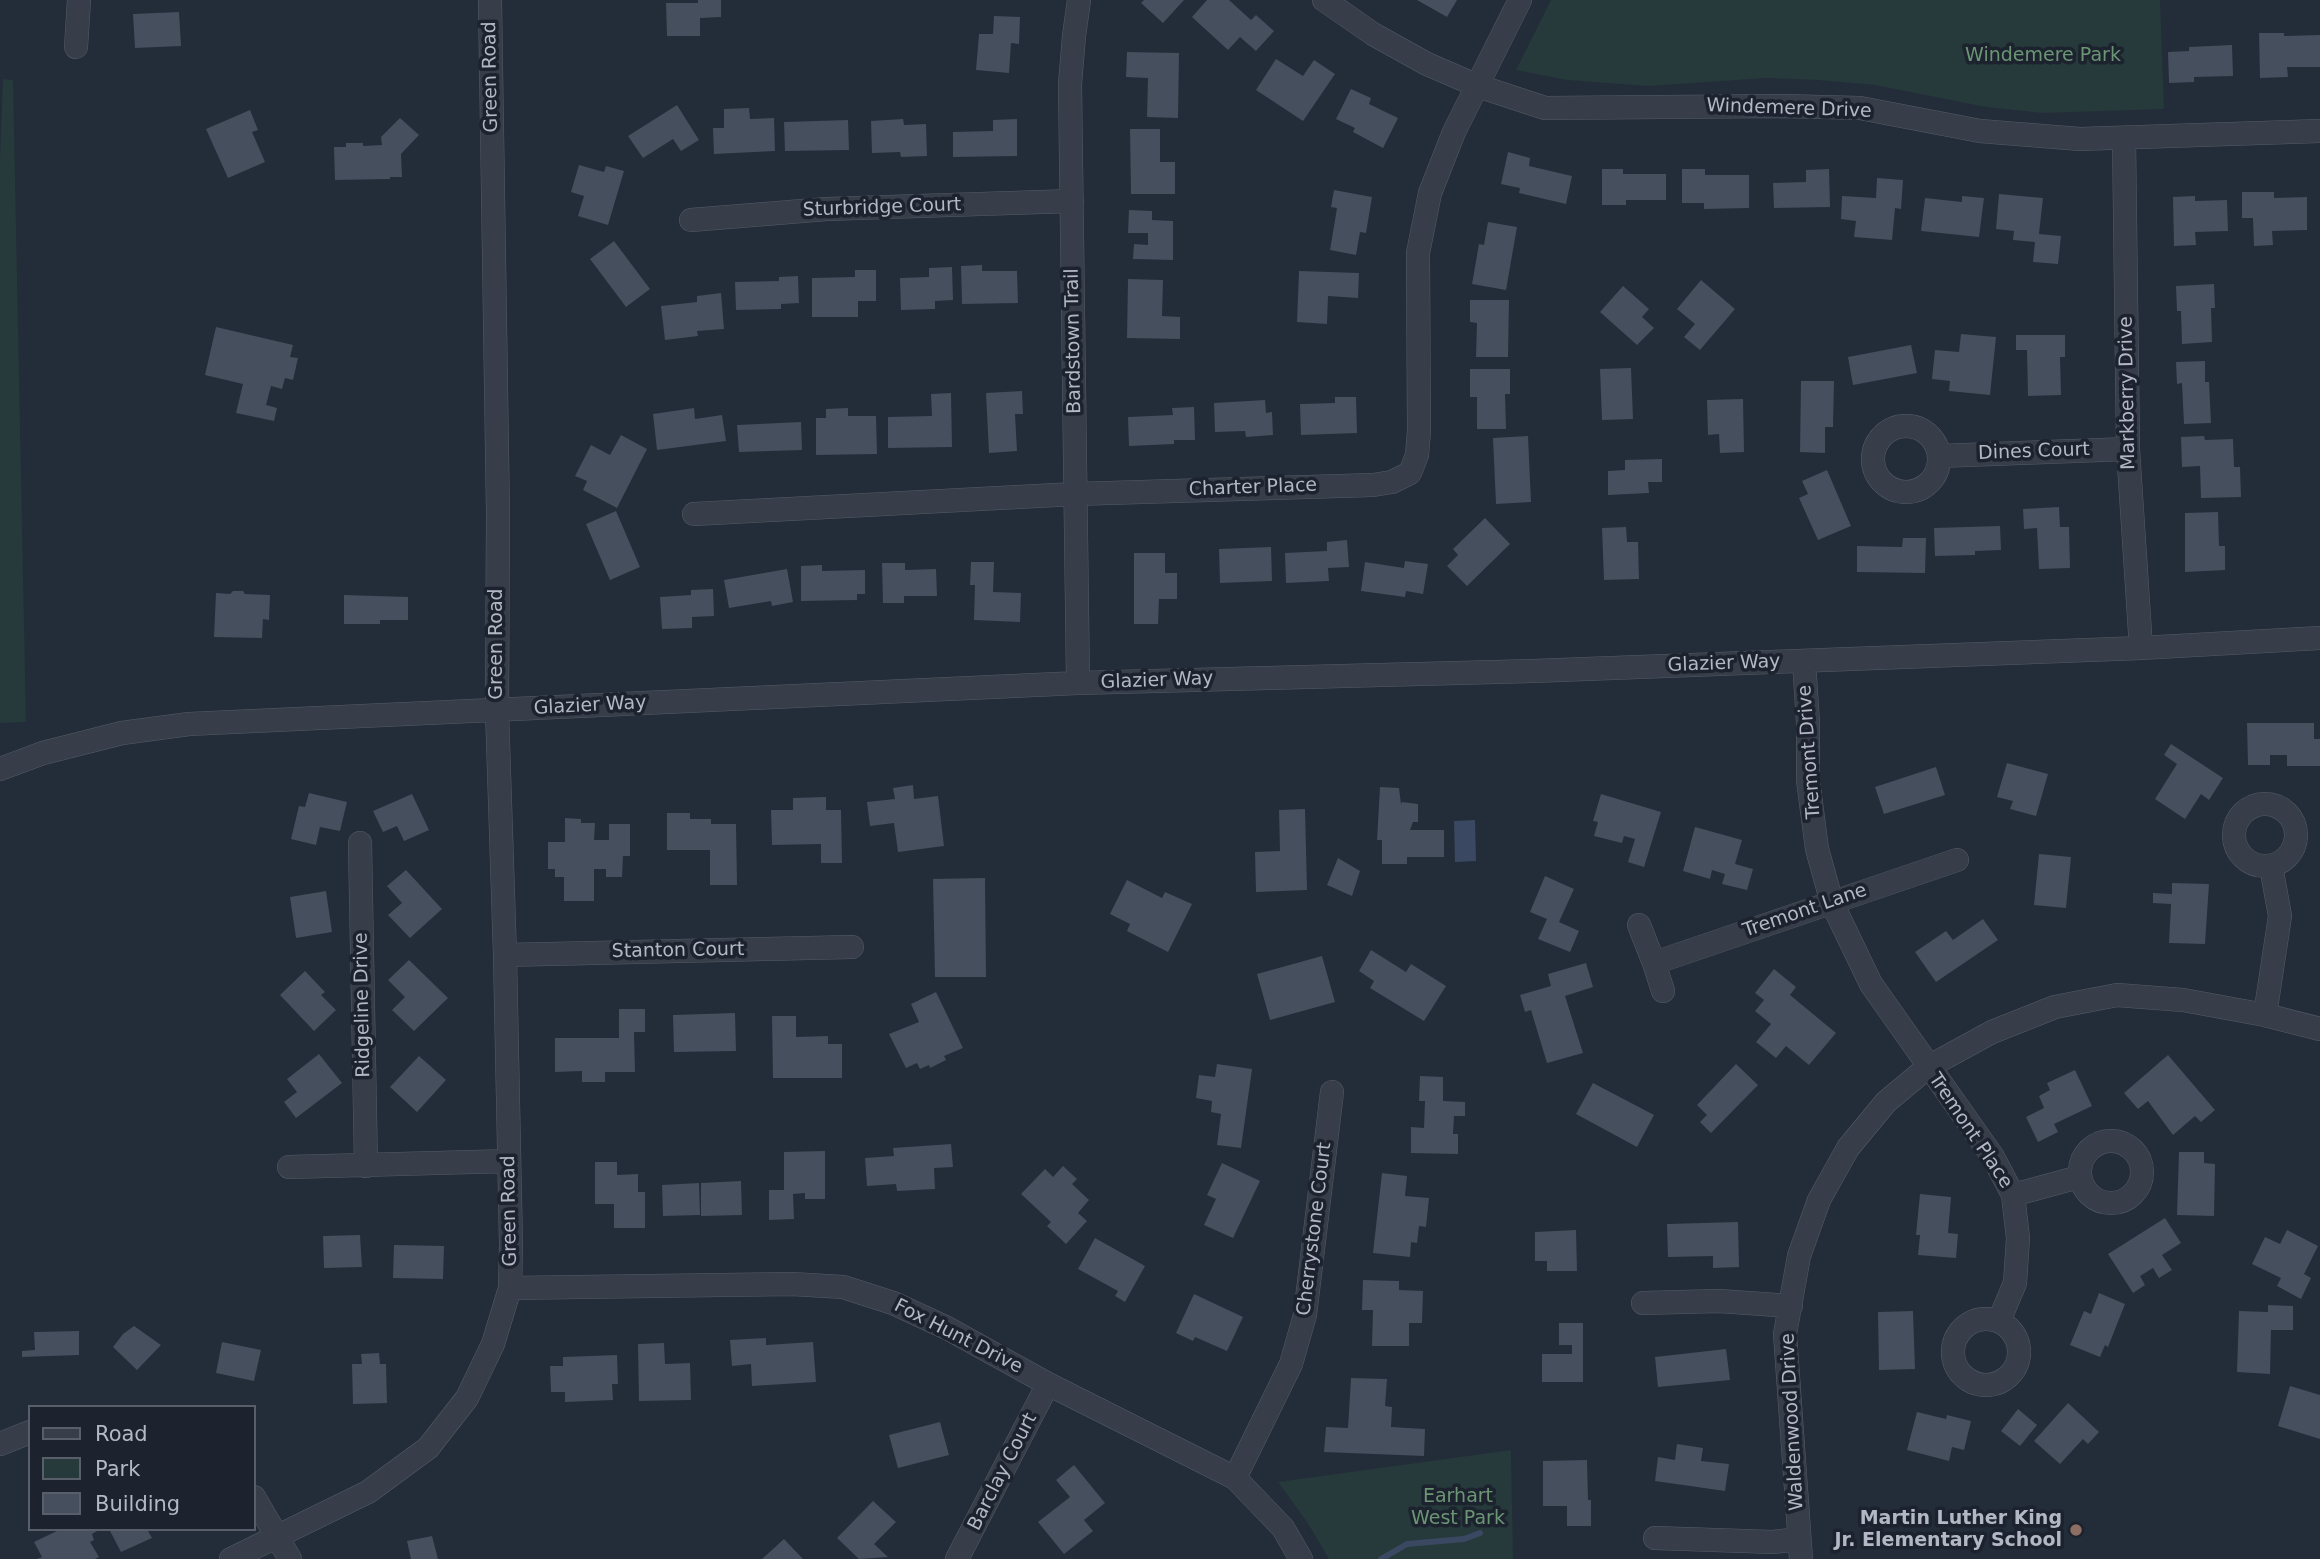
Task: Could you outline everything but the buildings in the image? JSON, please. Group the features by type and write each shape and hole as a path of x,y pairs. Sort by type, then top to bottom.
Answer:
{"street":[{"path":"76,47 79,0"},
{"name":"Green Road","path":"232,1559 368,1492 428,1448 467,1398 493,1344 510,1288 505,955 497,710 498,513 490,0"},
{"name":"Bardstown Trail","path":"1078,683 1070,84 1079,0"},
{"name":"Windemere Drive","path":"1324,0 1373,34 1427,64 1478,86 1545,108 1860,108 1980,131 2080,139 2320,131"},
{"path":"1478,86 1520,0"},
{"name":"Charter Place","path":"694,514 1075,494 1373,485 1392,482 1410,473 1417,455 1419,431 1418,253 1430,192 1454,132 1478,86"},
{"name":"Markberry Drive","path":"2124,138 2129,449 2141,648"},
{"name":"Sturbridge Court","path":"691,220 827,209 1072,201"},
{"name":"Dines Court","path":"1939,456 2129,449"},
{"name":"Glazier Way","path":"0,769 43,753 122,733 176,726 1078,683 1533,671 2141,648 2320,638"},
{"name":"Tremont Drive","path":"1804,661 1808,780 1817,849 1832,903 1871,985 1928,1067"},
{"name":"Ridgeline Drive","path":"360,844 366,1166"},
{"name":"Tremont Lane","path":"1654,963 1957,860"},
{"path":"2266,1015 2280,916 2271,866"},
{"path":"1640,925 1663,991"},
{"name":"Stanton Court","path":"505,955 852,947"},
{"name":"Waldenwood Drive","path":"1655,1538 1773,1542 1800,1549 1785,1334 1799,1256 1819,1200 1848,1148 1886,1102 1928,1067 1992,1032 2055,1007 2118,995 2183,1000 2266,1015 2320,1029"},
{"name":"Tremont Place","path":"1928,1067 1993,1157 2013,1195 2018,1238 2015,1283 1999,1321"},
{"name":"Cherrystone Court","path":"1235,1478 1291,1364 1305,1315 1332,1092"},
{"path":"289,1167 509,1161"},
{"name":"Tremont Place","path":"2013,1195 2079,1177"},
{"name":"Fox Hunt Drive","path":"510,1288 792,1284 843,1287 893,1303 947,1328 1048,1384 1235,1478 1283,1528 1301,1559"},
{"name":"Waldenwood Drive","path":"1643,1303 1719,1301 1791,1306"},
{"name":"Barclay Court","path":"957,1559 1048,1384"},
{"path":"0,1444 28,1433"},
{"path":"256,1500 290,1559"}],"green space":[{"name":"Windemere Park","path":"1551,0 2160,0 2164,109 2042,113 1986,107 1875,85 1817,80 1767,78 1648,86 1567,80 1516,70"},
{"path":"3,79 13,80 26,722 0,723 0,158"},
{"name":"Earhart West Park","path":"1511,1450 1513,1559 1329,1559 1278,1482"}],"water":[{"path":"1475,820 1476,861 1455,862 1454,821"}],"waterway":[{"path":"1381,1559 1407,1544 1464,1539 1480,1533"}],"place":[{"name":"Martin Luther King Jr. Elementary School","path":"2076,1530"}]}
